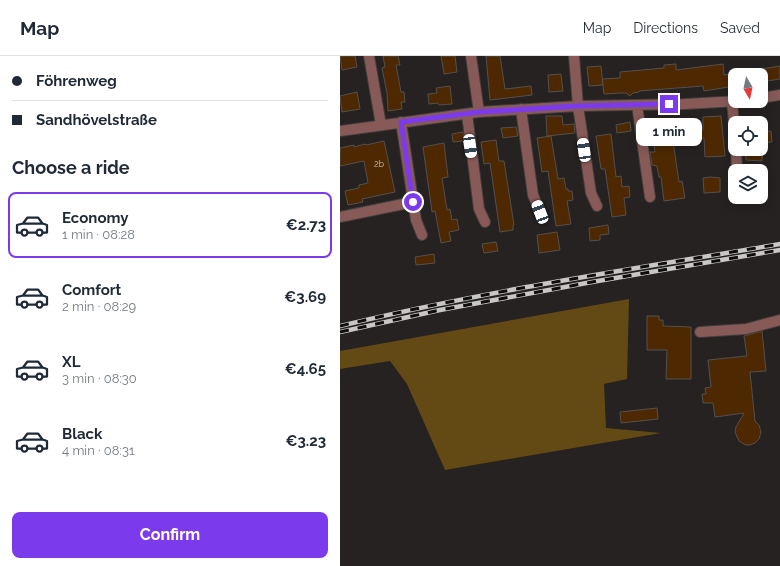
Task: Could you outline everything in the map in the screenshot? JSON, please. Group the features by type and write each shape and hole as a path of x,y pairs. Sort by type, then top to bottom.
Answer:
{"street":[{"path":"369,56 381,125"},
{"path":"471,56 479,112"},
{"path":"574,56 578,106 591,194 597,206"},
{"path":"768,97 780,95"},
{"path":"340,131 479,112 578,106 728,102"},
{"path":"637,105 650,197"},
{"path":"521,109 534,195 540,212"},
{"path":"467,114 479,209 485,222"},
{"path":"401,122 416,220 422,236"},
{"path":"340,217 413,202"},
{"path":"700,332 746,329 780,320"}],"shaded area":[{"path":"629,299 627,379 604,384 606,428 661,433 445,470 407,384 390,361 340,369 340,351"}],"building":[{"path":"340,56 355,56 357,67 342,70"},
{"path":"383,56 398,56 400,65 396,65 401,92 404,92 405,102 401,102 402,109 388,111 387,93 382,68 385,67"},
{"path":"441,56 455,56 457,72 444,74"},
{"path":"486,56 500,56 505,89 531,86 532,95 490,100"},
{"path":"676,64 676,70 723,64 724,75 728,74 728,87 704,91 703,86 639,91 630,96 626,93 604,94 602,79 620,78 620,72 664,68 664,65"},
{"path":"601,66 603,85 589,86 587,67"},
{"path":"780,66 780,79 768,81 767,68"},
{"path":"561,74 563,91 549,92 548,75"},
{"path":"450,86 452,104 429,104 428,94 437,93 436,88"},
{"path":"357,92 360,109 342,112 340,96"},
{"path":"546,116 562,116 563,125 574,124 575,133 547,136"},
{"path":"721,116 725,156 705,157 704,138 692,139 691,131 703,130 703,117"},
{"path":"670,121 679,182 682,181 685,198 664,201 661,177 659,177 657,166 652,165 650,152 655,152 651,124"},
{"path":"630,122 631,131 617,133 616,125"},
{"path":"516,127 518,136 503,138 501,128"},
{"path":"768,131 771,131 772,142 768,142"},
{"path":"463,132 464,141 453,142 452,134"},
{"path":"611,134 616,177 621,176 622,187 629,186 630,197 624,198 626,215 612,217 605,169 601,169 596,136"},
{"path":"551,136 558,179 564,178 566,189 568,189 568,191 572,191 573,200 567,201 571,224 556,226 548,171 542,172 537,138"},
{"path":"496,140 499,161 504,161 514,225 513,230 500,232 490,163 484,164 481,142"},
{"path":"384,141 395,192 362,199 363,202 348,205 345,191 359,188 359,185 368,183 364,161 340,166 340,148 354,145 354,147"},
{"path":"444,143 448,177 442,178 447,210 450,209 452,220 457,219 459,230 449,232 451,241 441,243 435,211 432,212 423,147"},
{"path":"746,156 762,156 762,161 746,160"},
{"path":"703,178 720,178 720,192 704,193"},
{"path":"608,225 609,234 600,235 600,240 590,241 589,228"},
{"path":"557,232 560,250 539,253 537,235"},
{"path":"496,242 498,251 484,253 482,244"},
{"path":"434,254 435,263 416,265 415,257"},
{"path":"647,316 659,316 659,320 663,320 663,326 691,327 691,379 666,379 667,350 647,350"},
{"path":"762,331 766,371 750,372 755,421 759,425 761,432 759,439 755,443 746,445 739,441 735,432 736,427 744,413 715,417 713,403 703,403 702,394 706,394 705,388 711,387 708,360 747,356 744,336"},
{"path":"657,408 658,419 621,423 620,412"}],"railway":[{"path":"340,326 395,313 504,291 780,244"},
{"path":"340,332 440,310 780,250"}],"route":[{"path":"413,202 401,122 479,112 578,106 669,104"}]}
